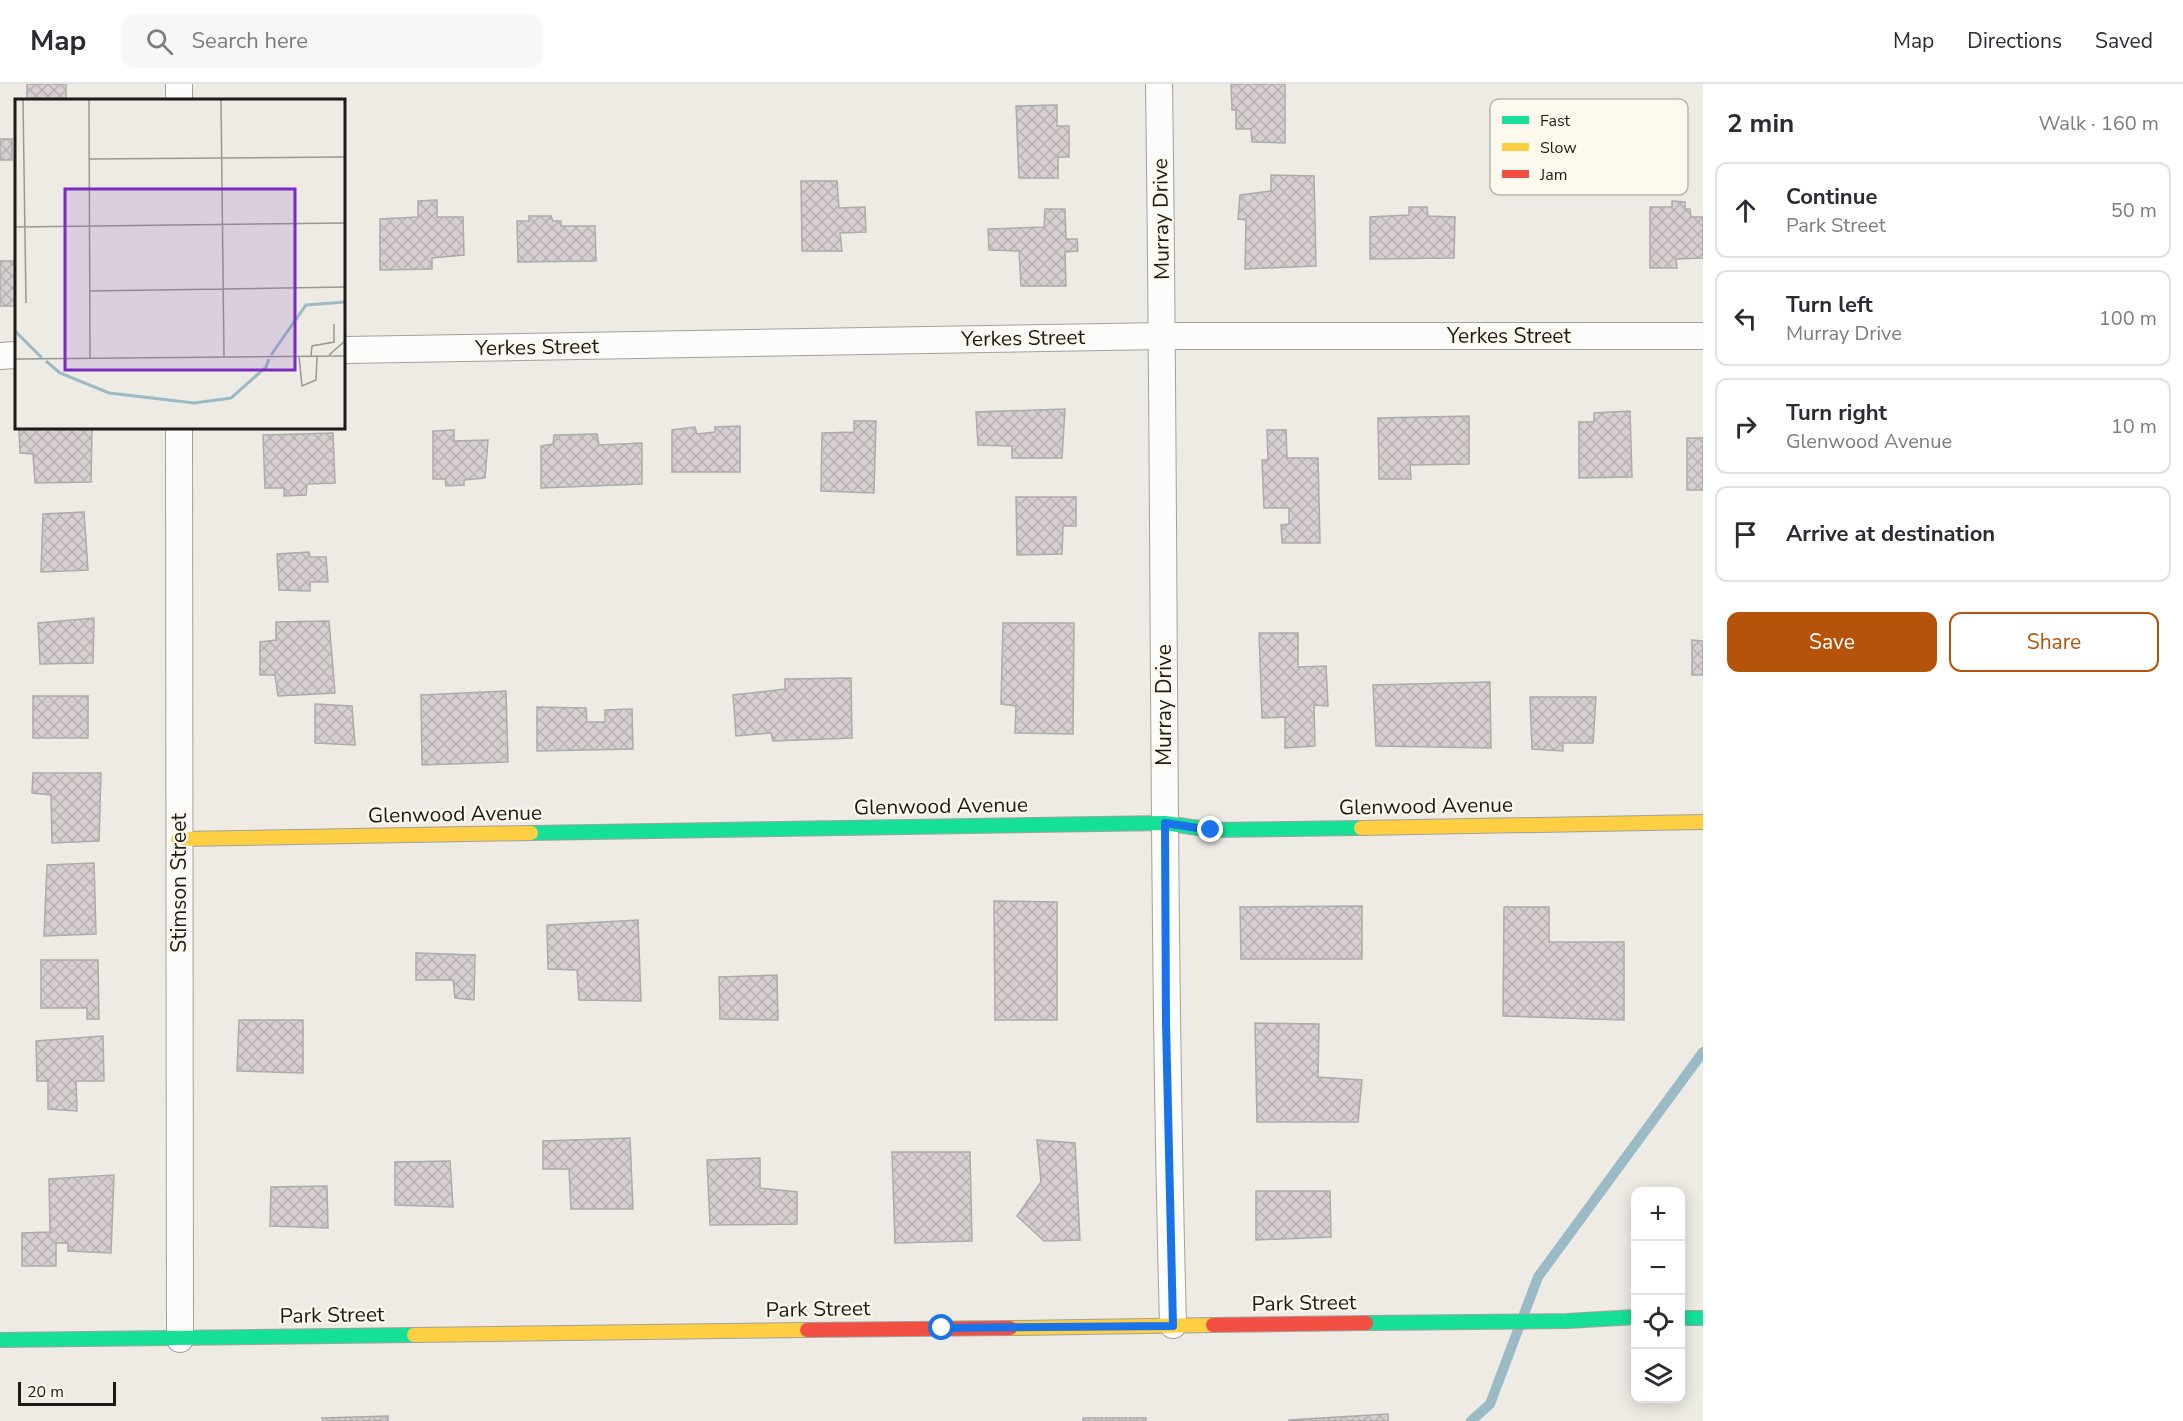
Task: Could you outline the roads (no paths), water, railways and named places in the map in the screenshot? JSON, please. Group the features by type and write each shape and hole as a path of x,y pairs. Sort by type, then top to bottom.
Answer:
{"street":[{"name":"Murray Drive","path":"1159,84 1163,336 1166,1023 1173,1326"},
{"name":"Yerkes Street","path":"345,350 1163,336 1703,336"},
{"path":"0,356 15,355"},
{"name":"Stimson Street","path":"179,429 180,1338"},
{"name":"Glenwood Avenue","path":"178,839 1165,823 1211,830 1703,822"},
{"name":"Park Street","path":"0,1340 1567,1321 1631,1317"},
{"path":"1685,1318 1703,1318"}],"waterway":[{"path":"1471,1421 1490,1404 1538,1277 1703,1052"}]}
